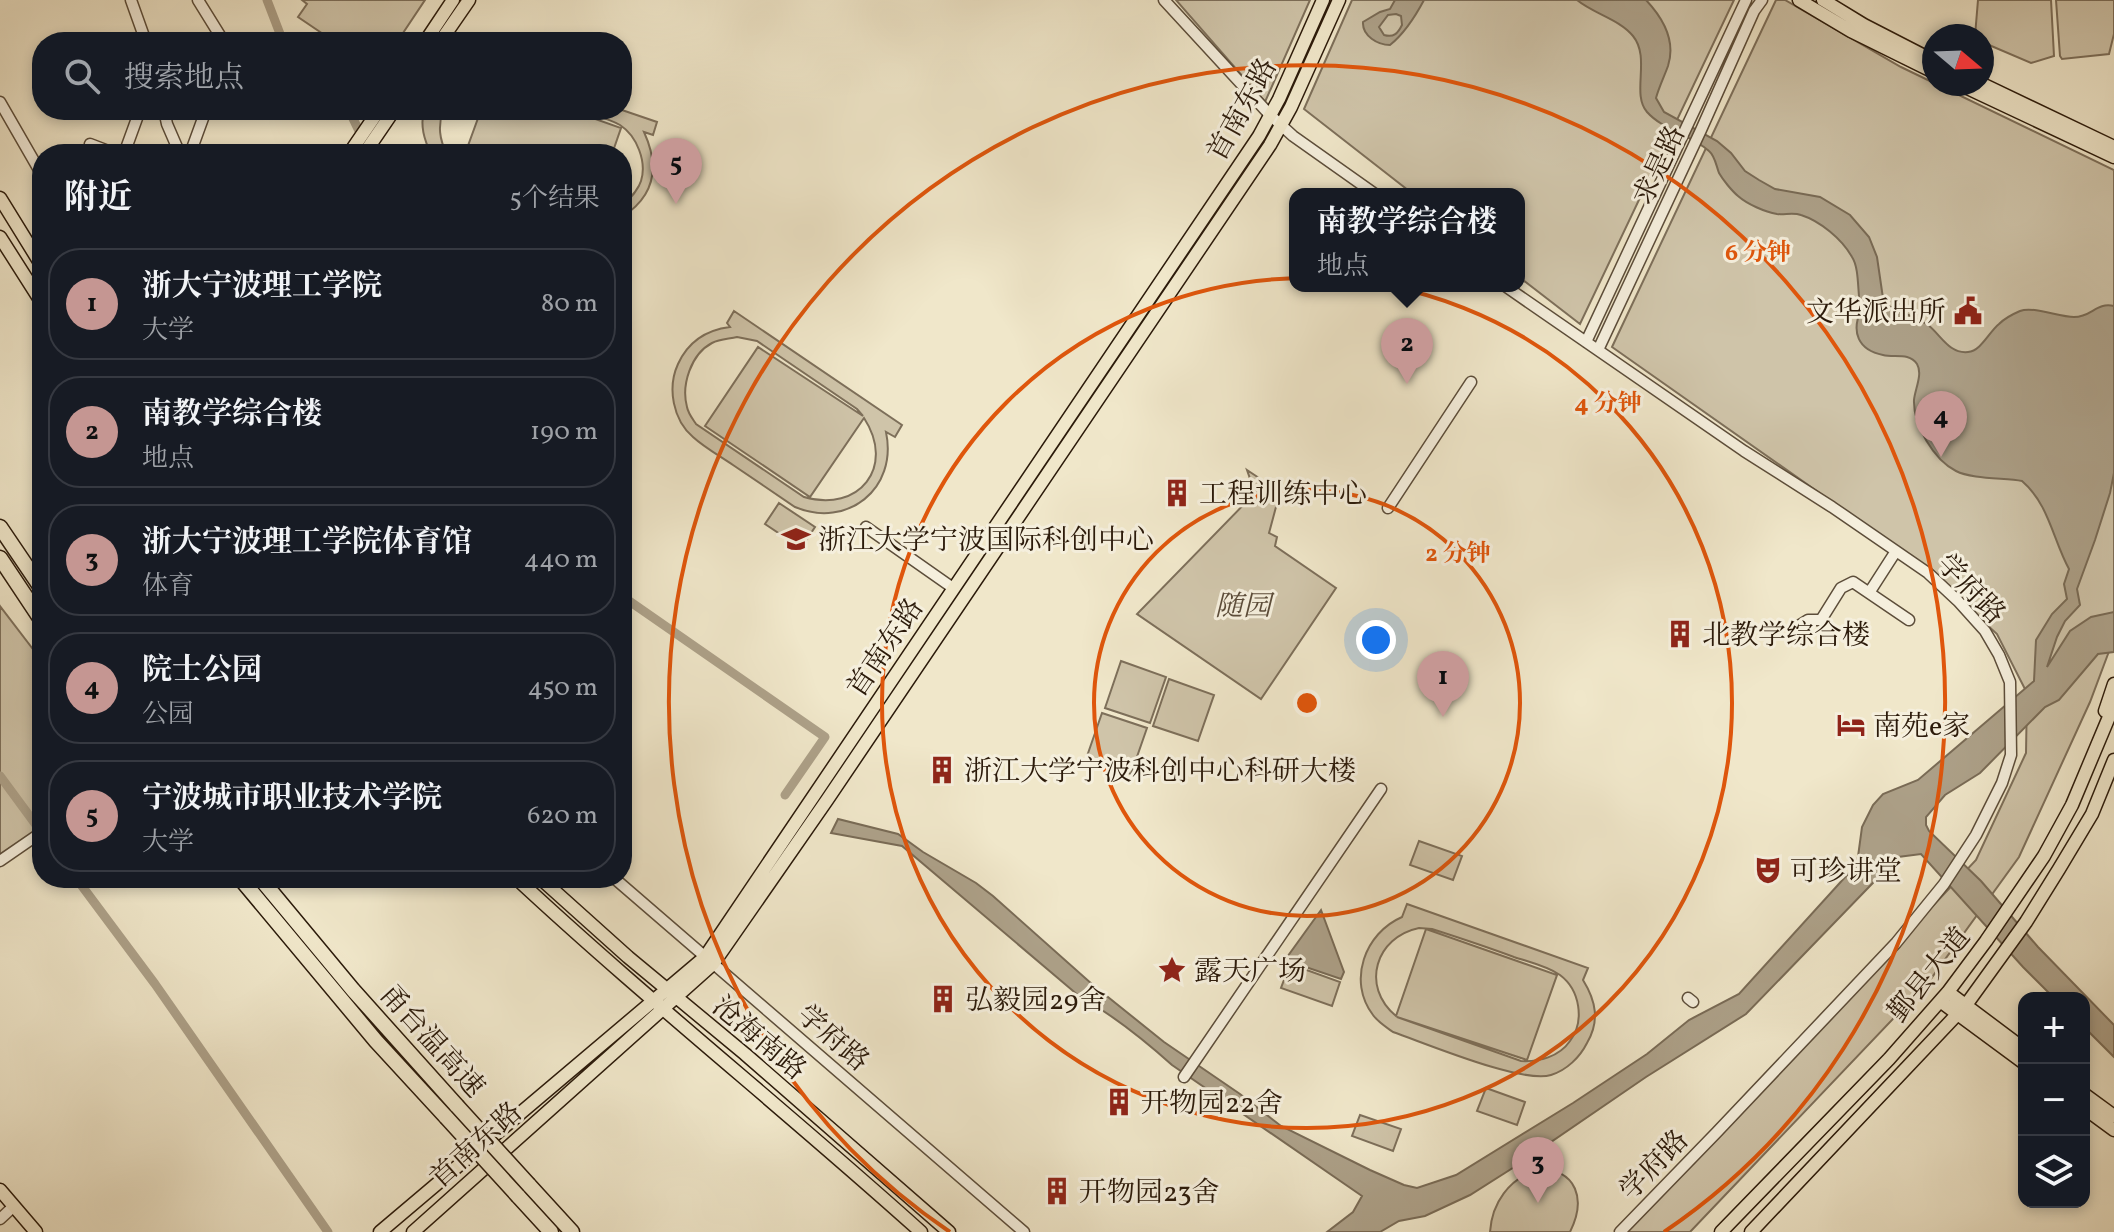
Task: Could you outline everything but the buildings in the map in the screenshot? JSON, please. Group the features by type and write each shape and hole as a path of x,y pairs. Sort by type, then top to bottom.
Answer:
{"highway":[{"path":"0,527 32,574"},
{"path":"0,558 32,606"},
{"name":"甬台温高速","path":"248,888 376,1041 446,1117 572,1232"},
{"name":"甬台温高速","path":"268,888 353,990 457,1106 495,1159"},
{"name":"甬台温高速","path":"524,1190 551,1232"}],"main road":[{"path":"432,32 453,0"},
{"path":"447,32 469,0"},
{"name":"首南东路","path":"709,960 953,588 1259,136 1323,0"},
{"name":"首南东路","path":"413,1232 709,960 827,800 1270,145 1291,107 1339,0"},
{"path":"1799,0 1851,31 1922,66"},
{"path":"1823,0 1922,55"},
{"path":"1994,90 2114,147"},
{"path":"1984,96 2114,157"},
{"path":"374,127 376,120"},
{"path":"361,144 382,120"},
{"path":"0,198 32,250"},
{"path":"0,237 32,287"},
{"path":"2083,779 2114,684"},
{"name":"鄞县大道","path":"1721,1232 1889,1059 1944,997 1986,941 2044,856 2072,805 2114,705"},
{"name":"鄞县大道","path":"1751,1232 1962,1010 2026,922 2092,814 2113,763"},
{"name":"沧海南路","path":"527,888 587,944 921,1232"},
{"name":"沧海南路","path":"551,888 949,1232"},
{"path":"1944,997 2018,1045"},
{"name":"首南东路","path":"380,1232 658,1005"},
{"path":"1962,1010 2018,1058"},
{"path":"2090,1098 2114,1116"},
{"path":"2090,1112 2114,1130"},
{"path":"0,1190 36,1232"}],"street":[{"path":"131,0 142,32"},
{"path":"198,0 218,32"},
{"path":"1164,0 1270,115 1293,136 1367,188"},
{"name":"求是路","path":"1586,342 1746,0"},
{"name":"求是路","path":"1598,350 1754,11 1762,0"},
{"path":"0,102 32,158"},
{"path":"128,144 136,120"},
{"path":"166,120 176,144"},
{"path":"194,144 202,120"},
{"name":"学府路","path":"1514,292 1928,573 1985,631 2010,682 2011,755 2002,783 1976,835 1944,884 1896,943 1620,1232"},
{"path":"1388,508 1471,382"},
{"path":"866,527 953,588"},
{"path":"1869,593 1896,551"},
{"path":"1800,625 1808,620 1821,620 1841,588 1853,582 1909,620"},
{"path":"1184,1077 1381,789"},
{"path":"0,861 32,839"},
{"name":"学府路","path":"626,888 1024,1232"},
{"path":"0,1219 14,1206"}],"green space":[{"path":"302,0 425,0 404,32 320,32 298,17 307,4"},
{"path":"1176,0 1310,0 1265,102"},
{"path":"1352,0 1734,0 1580,324 1525,282 1525,188 1405,188 1304,109"},
{"path":"1776,0 1785,0 1922,77 1922,96 1961,96 2114,170 2114,638 2090,702 2019,857 1930,980 1690,1232 1627,1232 1976,860 2026,753 2027,693 1997,634 1926,568 1612,347"},
{"path":"1978,0 2051,0 2054,56 2031,63 1994,47 1994,24 1976,24"},
{"path":"2056,0 2114,0 2114,34 2109,54 2062,59"},
{"path":"632,113 657,122 653,135 644,132 652,157 651,180 642,200 632,210 632,195 641,181 643,166 639,150 620,125 609,120 632,120"},
{"path":"440,120 442,144 426,144 422,122"},
{"path":"477,120 598,120 621,128 615,144 469,144"},
{"path":"734,311 902,425 895,437 886,432 888,452 884,471 876,487 864,499 850,508 833,513 795,507 686,430 674,403 673,383 678,364 693,343 706,334 730,327 727,323","holes":["737,337 757,341 863,416 758,347 705,426 810,497 864,418 873,436 876,453 874,469 867,482 856,492 824,500 804,497 696,424 692,418 685,389 689,371 698,355 712,343 721,340"]},
{"name":"随园","path":"1247,470 1280,492 1269,533 1277,537 1275,546 1336,588 1261,699 1137,614 1255,493"},
{"path":"779,503 815,527 801,548 765,524"},
{"path":"0,606 32,648 32,838 0,860"},
{"path":"1121,661 1166,677 1150,723 1105,708"},
{"path":"1169,679 1214,695 1198,741 1153,726"},
{"path":"1102,713 1147,728 1131,774 1086,759"},
{"path":"1419,841 1462,856 1453,880 1410,865"},
{"path":"1407,904 1588,968 1583,980 1591,996 1595,1019 1581,1053 1557,1073 1537,1076 1519,1074 1449,1053 1393,1032 1382,1024 1365,1002 1361,973 1364,959 1378,934 1402,917","holes":["1419,928 1432,929 1538,964 1560,975 1572,989 1578,1006 1578,1024 1570,1041 1548,1057 1521,1061 1397,1017 1527,1060 1557,975 1426,929 1396,1016 1385,1004 1378,991 1376,977 1383,952 1404,933"]},
{"path":"1290,964 1340,982 1332,1006 1281,988"},
{"path":"1486,1088 1525,1102 1517,1125 1477,1111"},
{"path":"1360,1115 1401,1129 1393,1151 1352,1136"},
{"path":"1537,1169 1562,1174 1575,1188 1577,1209 1570,1232 1490,1232 1494,1211 1504,1193 1518,1179"}],"shaded area":[{"path":"1395,0 1424,0 1409,24 1390,45 1372,39 1365,32 1363,22 1390,9","holes":["1388,15 1401,16 1402,25 1397,32 1384,35 1379,27"]},
{"path":"1577,0 1646,0 1663,22 1669,39 1670,57 1656,98 1664,112 1717,141 1745,171 1775,189 1820,197 1850,215 1869,237 1877,257 1884,305 1928,325 1956,350 1973,351 2001,322 2020,311 2074,317 2103,306 2114,306 2114,473 2077,589 2080,605 2065,621 2047,667 2070,631 2091,617 2114,612 2114,652 2098,654 2059,700 2045,707 1980,773 1945,795 1926,817 1929,831 1981,881 2082,992 2048,992 1921,854 1898,857 1746,1014 1646,1077 1519,1164 1470,1195 1425,1216 1399,1221 1380,1232 1327,1232 1353,1212 1362,1196 1172,1065 1127,1028 1079,996 902,846 831,833 838,819 898,834 976,883 1164,1042 1281,1126 1370,1170 1417,1188 1456,1175 1647,1054 1689,1020 1739,994 1857,864 1862,827 1873,805 1883,794 1918,780 2034,681 2036,640 2052,614 2067,599 2064,584 2069,569 2045,511 2031,490 2022,481 1970,476 1948,466 1926,441 1917,420 1914,400 1919,377 1917,364 1906,357 1874,353 1862,344 1857,333 1861,310 1856,268 1842,244 1823,226 1808,218 1798,214 1777,214 1742,199 1721,176 1709,151 1647,112 1641,96 1641,55 1638,45 1621,25"},
{"path":"1321,910 1344,972 1341,979 1285,960"},
{"path":"2090,1000 2114,1025 2114,1057 2090,1033"}],"waterway":[{"path":"267,0 279,32"},
{"path":"354,120 365,144"},
{"path":"632,603 825,737 785,795"},
{"path":"0,776 32,819"},
{"path":"83,888 155,984 328,1232"}],"place":[{"name":"宁波城市职业技术学院","path":"676,204"},
{"name":"文华派出所","path":"1968,311"},
{"name":"南教学综合楼","path":"1407,384"},
{"name":"院士公园","path":"1941,457"},
{"name":"工程训练中心","path":"1177,493"},
{"name":"浙江大学宁波国际科创中心","path":"796,539"},
{"name":"北教学综合楼","path":"1680,634"},
{"name":"浙大宁波理工学院","path":"1443,717"},
{"name":"南苑e家","path":"1851,725"},
{"name":"浙江大学宁波科创中心科研大楼","path":"942,770"},
{"name":"可珍讲堂","path":"1768,870"},
{"name":"露天广场","path":"1172,970"},
{"name":"弘毅园29舍","path":"943,999"},
{"name":"开物园22舍","path":"1119,1102"},
{"name":"开物园23舍","path":"1057,1191"},
{"name":"浙大宁波理工学院体育馆","path":"1538,1203"}]}
